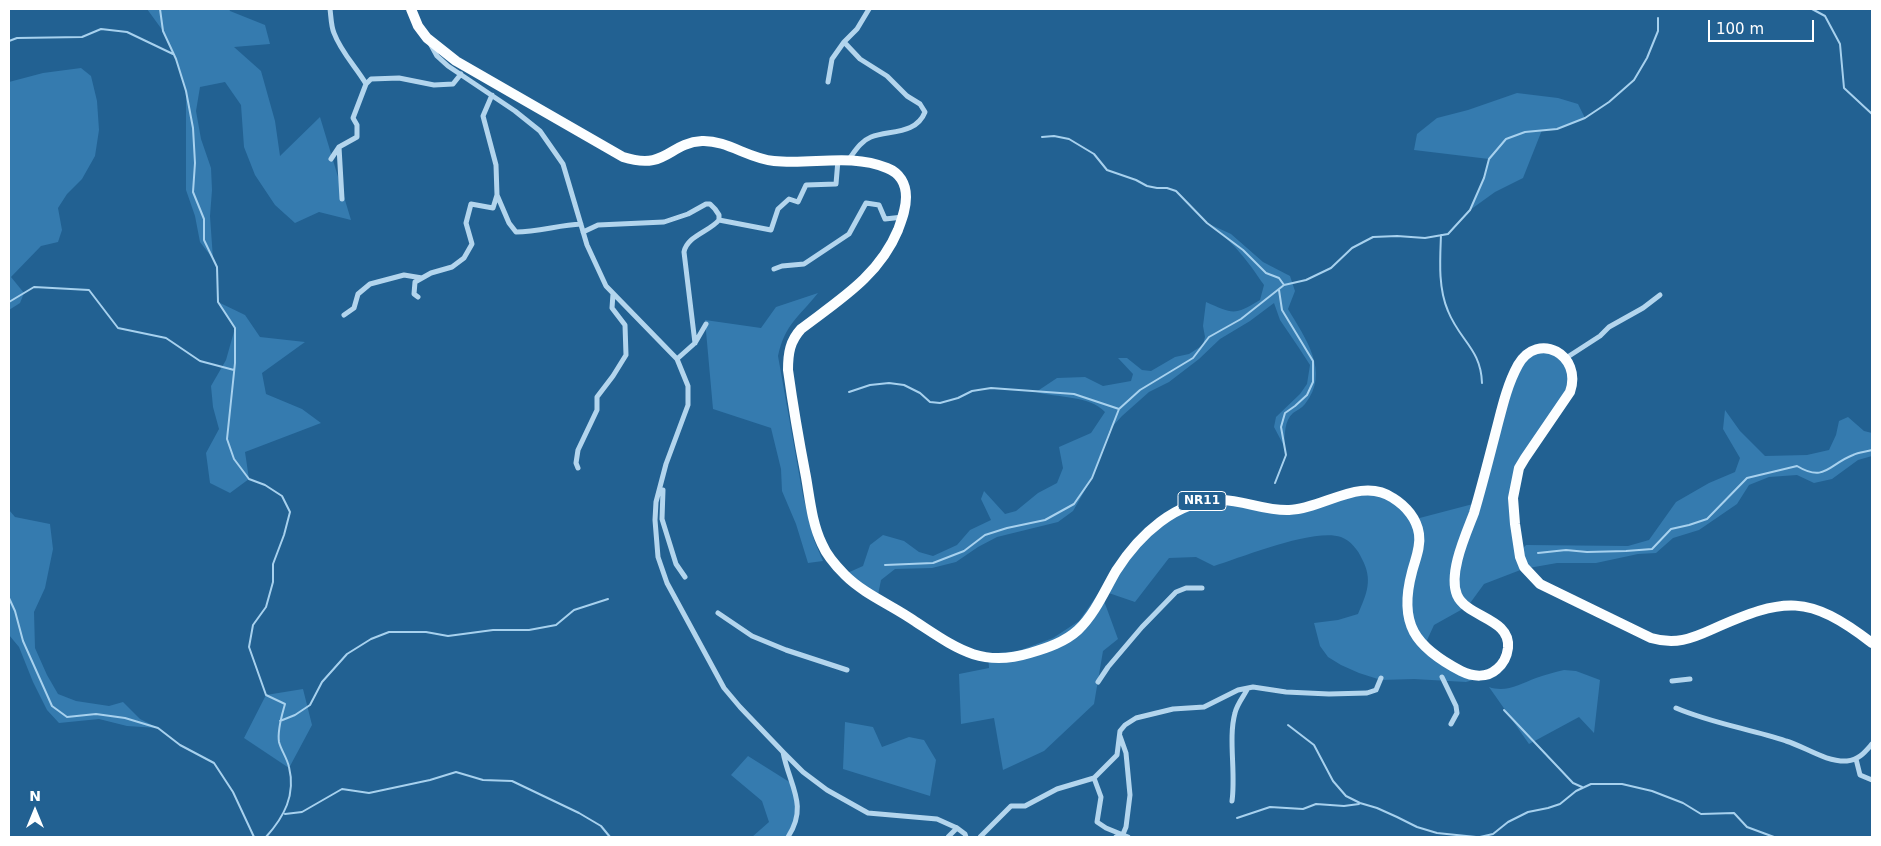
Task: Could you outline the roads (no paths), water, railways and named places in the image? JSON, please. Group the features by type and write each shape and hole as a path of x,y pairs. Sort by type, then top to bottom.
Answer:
{"highway":[{"name":"NR11","path":"411,9 418,26 427,38 456,61 481,77 624,156 637,161 647,162 660,159 681,147 703,141 717,143 757,158 772,161 849,160 878,164 898,175 906,190 903,217 883,260 863,281 801,329 791,344 788,370 813,518 827,555 846,576 971,654 990,659 1011,658 1050,647 1076,632 1092,612 1124,560 1158,524 1180,509 1204,501 1222,500 1270,510 1300,509 1351,493 1369,490 1387,494 1402,504 1410,512 1420,535 1418,554 1407,596 1409,622 1414,633 1428,650 1463,672 1478,676 1492,672 1503,661 1508,641 1502,630 1460,601 1455,584 1458,561 1476,504 1504,399 1518,365 1525,355 1538,349 1554,350 1566,358"},
{"path":"1566,358 1572,371 1573,387 1524,458 1514,487 1513,508 1520,557 1524,567 1533,578 1551,590 1661,641 1676,641 1697,636 1747,614 1784,605 1804,606 1821,610 1836,617 1872,642"}],"street":[{"path":"330,9 333,32 349,61 366,84"},
{"path":"828,82 832,60 844,42 857,29 869,9"},
{"path":"427,38 437,56 448,66 528,120 540,132 563,164 580,224 595,264 606,286 677,359 688,386 688,405 666,464 663,482 662,519 676,564 685,577"},
{"path":"844,42 860,59 886,76 907,96 920,104 925,112 921,120 911,127 870,138 859,146 849,160"},
{"path":"332,159 339,147 357,137 357,124 353,118 357,113 358,102 366,84 371,79 399,78 434,85 453,84 461,74"},
{"path":"418,297 414,294 415,282 431,273 452,267 464,258 472,244 466,224 471,204 493,208 497,195 496,165 483,116 492,95"},
{"path":"339,147 342,199"},
{"path":"695,343 685,260 686,245 719,220 771,230 778,209 789,199 798,202 806,185 836,184 838,160"},
{"path":"497,195 509,223 516,232 530,232 559,228 570,224 580,224"},
{"path":"774,269 782,266 804,264 849,234 866,203 879,205 885,219 903,217"},
{"path":"583,232 598,225 664,222 688,214 706,204 710,204 715,209 719,215 719,220"},
{"path":"344,315 354,308 358,294 370,284 390,280 404,274 422,278"},
{"path":"578,468 576,463 578,450 596,410 596,397 613,376 626,355 625,325 612,308 612,294"},
{"path":"1566,358 1600,336 1609,327 1644,308 1660,295"},
{"path":"677,359 695,343 706,324"},
{"path":"663,482 656,502 655,520 658,557 667,582 724,688 740,707 803,772 827,790 868,813 937,819 957,828 966,837"},
{"path":"1098,682 1108,667 1176,592 1186,588 1202,588"},
{"path":"718,614 752,636 786,650 847,670"},
{"path":"1442,677 1456,706 1456,713 1451,724"},
{"path":"980,837 1011,806 1025,806 1058,789 1094,778 1117,755 1120,736 1125,725 1136,718 1173,709 1204,707 1223,696 1248,688 1270,688 1286,692 1329,694 1367,693 1376,690 1381,678"},
{"path":"1672,681 1690,679"},
{"path":"1232,800 1234,784 1233,726 1235,712 1248,688"},
{"path":"1676,708 1693,715 1787,741 1834,760 1846,761 1856,759 1872,744"},
{"path":"1120,736 1126,753 1130,795 1125,836"},
{"path":"783,752 786,769 797,797 798,811 795,826 788,837"},
{"path":"1856,759 1860,775 1872,780"},
{"path":"1094,778 1101,797 1097,822 1125,836"},
{"path":"948,837 957,828"},
{"path":"1116,837 1125,836"}],"waterway":[{"path":"160,9 163,31 176,59 186,91 193,128 195,163 193,192 204,219 204,240 217,267 218,302 235,328 235,363 227,439 234,459 249,479 265,485 282,496 290,512 273,564 273,582 266,607 253,625 249,647 266,695 285,704 280,723 279,742 289,767 291,777 290,796 278,822 266,837"},
{"path":"1812,9 1825,16 1840,44 1844,88 1872,114"},
{"path":"885,565 933,563 964,551 985,535 1045,520 1074,504 1092,478 1119,409 1140,390 1193,358 1209,337 1241,319 1284,285 1306,280 1331,268 1352,248 1373,237 1425,238 1448,234 1470,210 1484,178 1489,159 1506,139 1525,132 1557,129 1585,118 1609,102 1634,80 1647,58 1658,31 1658,18"},
{"path":"9,41 17,38 82,37 101,29 127,32 173,54"},
{"path":"1042,137 1054,136 1069,139 1094,154 1107,170 1147,186 1176,191 1207,223 1243,250 1266,273 1279,278 1284,285"},
{"path":"1441,235 1440,274 1445,302 1458,330 1474,353 1481,371 1482,383"},
{"path":"9,302 34,287 89,290 118,328 166,338 200,361 234,370"},
{"path":"1275,483 1286,455 1281,427 1285,413 1307,395 1313,382 1313,361 1282,310 1279,290"},
{"path":"849,392 870,385 889,383 904,385 920,393 930,402 940,403 958,398 972,391 991,388 1074,394 1119,409"},
{"path":"1538,553 1566,550 1587,552 1652,549 1671,529 1707,519 1747,478 1797,466 1806,471 1821,472 1853,455 1872,450"},
{"path":"9,598 15,611 23,641 52,706 67,717 96,714 125,718 158,728 180,745 214,763 233,792 254,837"},
{"path":"280,721 295,715 310,705 322,682 347,654 371,639 389,632 426,632 448,636 493,630 529,630 556,625 574,610 608,599"},
{"path":"1504,710 1573,783 1582,787"},
{"path":"1288,725 1314,745 1333,781 1346,796 1417,827 1437,833 1476,837"},
{"path":"285,814 302,812 342,789 369,793 430,780 456,772 483,780 512,781 579,813 601,826 610,837"},
{"path":"1480,837 1493,834 1508,822 1528,812 1560,804 1576,791 1591,784 1622,784 1652,791 1683,803 1701,814 1734,813 1747,827 1774,837"},
{"path":"1237,818 1270,807 1303,809 1316,804 1344,806 1359,804"}]}
